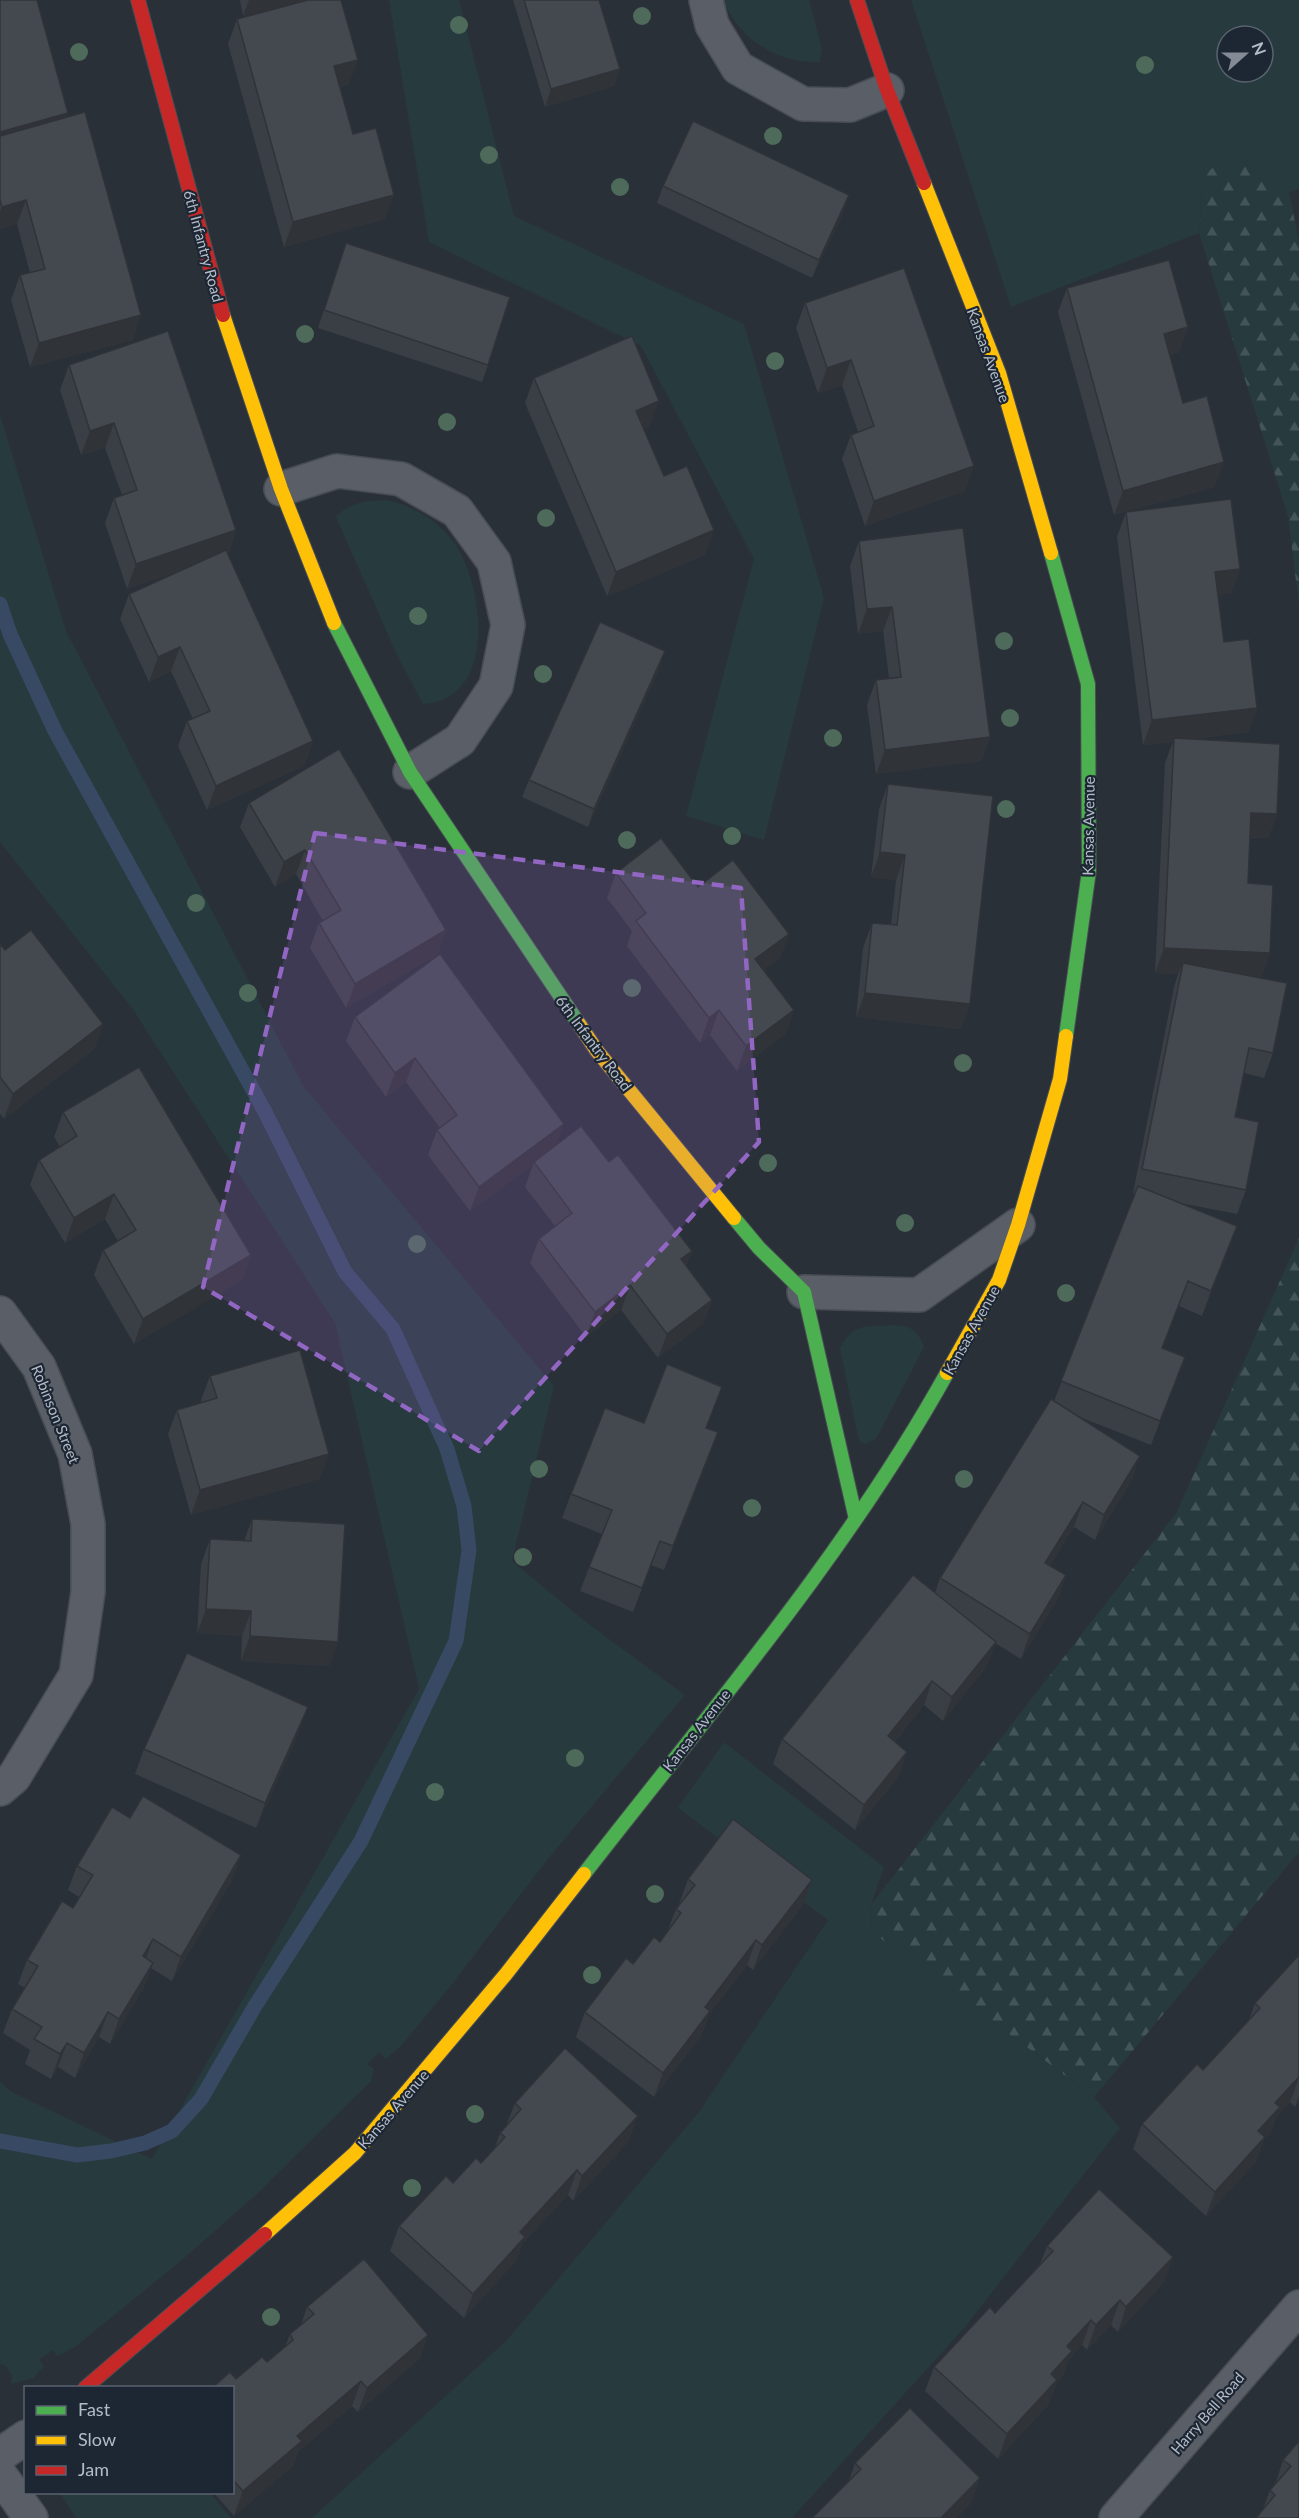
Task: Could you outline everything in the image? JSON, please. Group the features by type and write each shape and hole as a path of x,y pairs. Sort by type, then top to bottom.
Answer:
{"street":[{"name":"6th Infantry Road","path":"138,0 223,315 281,489 335,625 410,772 597,1051 759,1248 804,1292"},
{"path":"706,0 712,25 738,68 804,104 850,105 886,90"},
{"name":"Kansas Avenue","path":"87,2386 355,2153 506,1974 800,1596 918,1426 999,1280 1018,1225 1060,1079 1089,871 1088,684 999,372 886,90 856,0"},
{"path":"281,489 337,471 401,479 458,512 494,562 508,625 496,686 460,740 410,772"},
{"path":"855,1515 804,1292 919,1295 1018,1225"},
{"name":"Robinson Street","path":"0,1313 39,1367 75,1454 88,1524 88,1592 76,1675 14,1777 0,1789"},
{"name":"Harry Bell Road","path":"1116,2518 1299,2307"},
{"path":"0,2455 24,2438"},
{"path":"0,2475 31,2518"}],"highlighted area":[{"path":"315,833 741,888 759,1142 479,1451 203,1287"}],"green space":[{"path":"389,0 459,0 514,216 744,324 824,598 764,840 686,816 754,559 641,346 429,242"},
{"path":"723,0 809,0 822,49 820,62 789,59 761,46 739,26"},
{"path":"911,0 1299,0 1299,189 1289,192 1258,177 1243,161 1203,175 1199,233 1011,307"},
{"path":"1243,161 1258,177 1289,192 1299,242 1299,605 1288,516 1199,233 1203,175 1221,162"},
{"path":"0,415 66,631 304,1087 554,1386 512,1561 586,1622 685,1695 547,1860 449,1988 401,2046 386,2059 379,2052 367,2064 374,2069 371,2081 259,2192 182,2260 75,2347 57,2356 53,2350 39,2359 44,2366 34,2378 11,2384 12,2376 6,2366 0,2364 0,2082 12,2092 152,2159 419,1689 335,1323 132,1008 0,842"},
{"path":"387,500 407,506 433,521 455,544 465,563 473,587 478,613 478,639 474,663 463,684 447,698 423,704 398,657 336,517 353,505"},
{"path":"1299,1238 1299,1852 1094,2097 872,1932 871,1905 1177,1512"},
{"path":"897,1325 910,1328 920,1338 924,1347 876,1439 865,1444 860,1442 857,1432 840,1348 853,1332 872,1326"},
{"path":"724,1742 884,1867 871,1905 872,1932 1094,2097 1120,2128 965,2327 792,2518 312,2518 506,2341 699,2112 828,1920 678,1808"},
{"path":"61,2494 211,2494 231,2518 76,2518"}],"building":[{"path":"0,0 37,0 68,113 0,132"},
{"path":"308,0 341,0 358,60 334,66 353,134 376,128 394,195 293,222 237,19"},
{"path":"524,0 599,0 620,69 551,89"},
{"path":"85,112 141,315 39,343 20,275 45,269 26,200 2,207 0,200 0,136"},
{"path":"693,121 849,195 819,260 663,186"},
{"path":"346,243 510,297 488,365 324,310"},
{"path":"1169,260 1188,327 1164,334 1183,403 1207,396 1224,462 1123,491 1067,288"},
{"path":"904,268 974,466 874,501 851,435 874,426 851,360 827,368 805,303"},
{"path":"168,331 236,530 136,564 114,498 137,490 114,423 90,431 69,365"},
{"path":"632,336 659,401 636,411 664,476 687,466 714,530 616,572 534,378"},
{"path":"1231,499 1240,569 1215,572 1224,642 1249,639 1257,708 1152,720 1126,512"},
{"path":"963,528 990,737 885,750 876,680 901,677 892,607 867,609 859,541"},
{"path":"226,550 313,741 216,786 187,721 210,711 180,647 158,657 129,594"},
{"path":"600,622 665,651 594,809 529,780"},
{"path":"1174,738 1280,744 1277,814 1251,813 1248,883 1273,885 1270,953 1164,948"},
{"path":"339,749 446,930 355,984 319,923 341,910 305,850 284,862 249,803"},
{"path":"888,784 993,796 970,1004 865,993 872,923 897,925 905,855 880,852"},
{"path":"661,838 698,887 733,860 789,934 755,959 794,1010 746,1046 719,1010 709,1018 636,921 646,913 616,873"},
{"path":"31,930 103,1024 13,1094 0,1077 0,944 5,950"},
{"path":"440,954 564,1124 479,1187 437,1130 457,1115 415,1058 395,1073 355,1017"},
{"path":"1183,963 1287,983 1273,1053 1249,1048 1235,1117 1259,1122 1246,1190 1142,1169"},
{"path":"139,1067 251,1255 143,1319 103,1250 136,1230 114,1194 74,1218 39,1160 77,1136 63,1112"},
{"path":"581,1126 609,1162 618,1155 692,1251 681,1259 712,1300 667,1334 630,1285 595,1312 539,1239 572,1213 534,1162"},
{"path":"1138,1186 1237,1226 1211,1291 1188,1281 1162,1348 1185,1357 1160,1421 1061,1381"},
{"path":"300,1350 329,1454 200,1490 177,1410 217,1398 210,1376"},
{"path":"667,1364 722,1387 706,1428 718,1432 673,1546 660,1541 642,1588 589,1567 612,1510 571,1494 605,1408 644,1423"},
{"path":"1051,1399 1140,1456 1104,1515 1083,1502 1045,1563 1066,1575 1030,1634 940,1578"},
{"path":"252,1519 345,1524 338,1642 250,1636 251,1611 206,1609 210,1539 251,1541"},
{"path":"913,1575 996,1642 952,1697 932,1681 888,1736 907,1752 864,1805 782,1739"},
{"path":"187,1653 308,1707 265,1803 144,1749"},
{"path":"143,1796 241,1855 181,1957 153,1939 143,1956 153,1963 119,2019 108,2012 84,2053 67,2043 60,2054 34,2039 42,2027 12,2009 38,1966 27,1960 62,1901 73,1908 93,1875 77,1866 112,1807 130,1818"},
{"path":"733,1819 812,1880 762,1945 756,1940 705,2007 710,2011 663,2073 585,2012 626,1958 633,1964 654,1937 660,1942 681,1913 676,1909 695,1885 688,1879"},
{"path":"1299,1955 1299,2077 1275,2103 1280,2107 1258,2131 1265,2137 1215,2192 1142,2124 1197,2064 1203,2070 1260,2008 1255,2003"},
{"path":"565,2048 638,2116 582,2176 577,2170 520,2232 525,2237 473,2294 399,2226 446,2176 453,2183 476,2158 481,2163 505,2137 500,2133 521,2109 515,2103"},
{"path":"1099,2189 1173,2257 1126,2307 1120,2300 1096,2325 1091,2320 1067,2346 1072,2351 1051,2374 1057,2380 1007,2434 934,2367 990,2307 995,2313 1053,2251 1047,2246"},
{"path":"364,2259 428,2335 367,2388 361,2381 297,2436 302,2441 243,2491 234,2481 234,2386 214,2386 230,2372 236,2379 262,2357 267,2362 293,2340 290,2334 314,2314 307,2307"},
{"path":"910,2408 980,2478 941,2518 812,2518 861,2469 855,2463"},
{"path":"1299,2441 1299,2518 1256,2518 1275,2495 1270,2490 1291,2466 1283,2460"}],"waterway":[{"path":"0,604 10,634 55,731 264,1110 345,1272 393,1329 447,1449 464,1506 469,1550 456,1641 361,1841 255,2006 201,2099 172,2131 145,2143 111,2151 77,2155 0,2141"}],"traffic: fast":[{"path":"1051,553 1088,684 1089,871 1066,1036"},
{"path":"334,623 410,772 579,1024"},
{"path":"734,1218 759,1248 804,1292 855,1515"},
{"path":"584,1874 728,1692 821,1568 908,1440 947,1373"}],"traffic: slow":[{"path":"924,183 999,373 1051,553"},
{"path":"223,315 281,489 334,623"},
{"path":"579,1024 597,1051 734,1218"},
{"path":"947,1373 999,1280 1018,1225 1060,1079 1066,1036"},
{"path":"265,2234 355,2153 506,1974 584,1874"}],"traffic: jam":[{"path":"138,0 223,315"},
{"path":"857,0 887,90 924,183"},
{"path":"87,2386 265,2234"}]}
